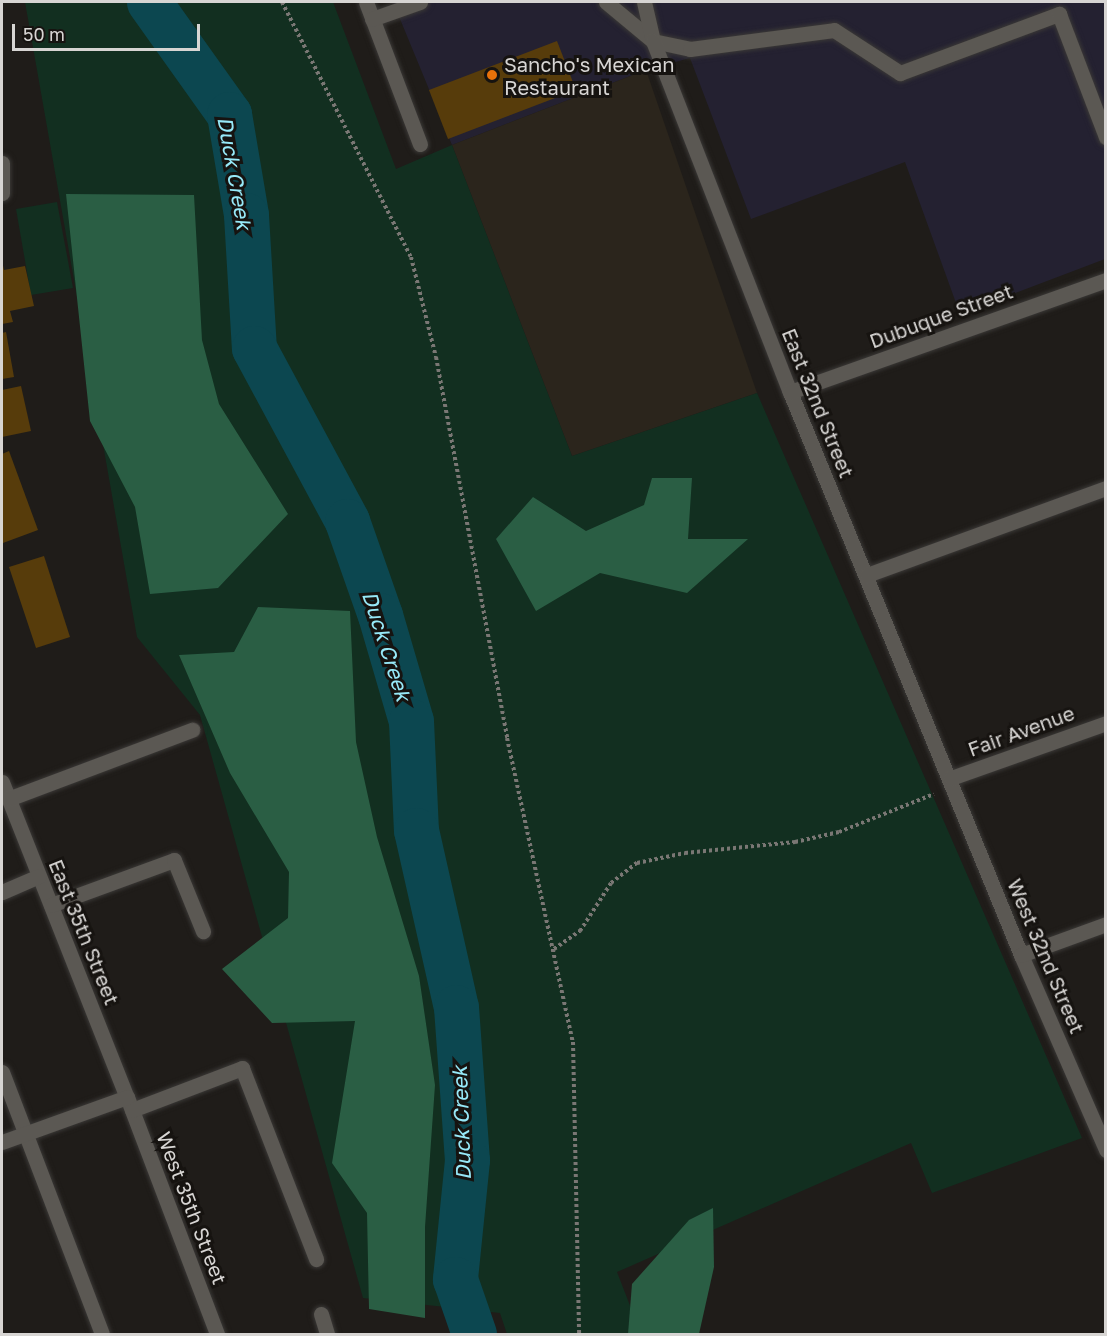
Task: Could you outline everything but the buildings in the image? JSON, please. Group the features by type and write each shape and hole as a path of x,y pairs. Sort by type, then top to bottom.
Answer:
{"street":[{"path":"366,2 420,144"},
{"path":"372,19 420,2"},
{"path":"606,2 653,41 690,49 834,30 900,73 1057,8 1106,137"},
{"name":"East 32nd Street","path":"644,2 653,41 790,392 952,782"},
{"path":"2,164 2,192"},
{"name":"Dubuque Street","path":"790,392 1106,280"},
{"path":"867,575 1106,488"},
{"name":"Fair Avenue","path":"952,782 1106,723"},
{"path":"8,799 192,730"},
{"name":"East 35th Street","path":"2,782 129,1103"},
{"name":"West 32nd Street","path":"952,782 1021,955 1100,1122 1106,1150"},
{"path":"51,905 174,860 203,931"},
{"path":"2,892 39,876"},
{"path":"1021,955 1106,924"},
{"path":"2,1142 242,1068 316,1259"},
{"path":"2,1072 102,1335"},
{"name":"West 35th Street","path":"129,1103 218,1335"},
{"path":"321,1314 327,1335"}],"path":[{"path":"282,2 411,257 436,357 507,738 573,1042 579,1335"},
{"path":"554,949 580,931 611,883 637,863 685,853 795,842 839,832 952,782"}],"shaded area":[{"path":"393,2 1105,2 1105,259 960,314 905,162 751,219 690,58 646,70 452,145"},
{"path":"646,70 757,393 572,456 452,145"}],"green space":[{"path":"25,2 333,2 396,169 452,145 572,456 757,393 1082,1138 932,1193 911,1143 617,1272 641,1334 507,1334 500,1313 363,1298 200,715 137,637"},
{"path":"66,194 194,195 202,340 219,404 288,514 218,588 150,594 135,507 90,421"},
{"path":"57,202 73,288 31,295 16,209"},
{"path":"652,478 692,478 688,539 748,539 687,593 600,573 536,611 496,539 533,497 586,531 644,505"},
{"path":"258,607 350,611 356,742 377,837 419,976 435,1085 425,1227 425,1318 369,1309 367,1213 332,1163 355,1021 272,1023 222,969 288,918 289,872 230,773 179,655 234,652"},
{"path":"713,1208 714,1267 699,1334 628,1334 632,1284 689,1220"}],"waterway":[{"name":"Duck Creek","path":"149,2 229,114 246,215 254,348 347,521 380,615 411,721 416,830 456,1007 467,1160 455,1279 474,1334"}],"place":[{"name":"Sancho's Mexican Restaurant","path":"492,75"}]}
